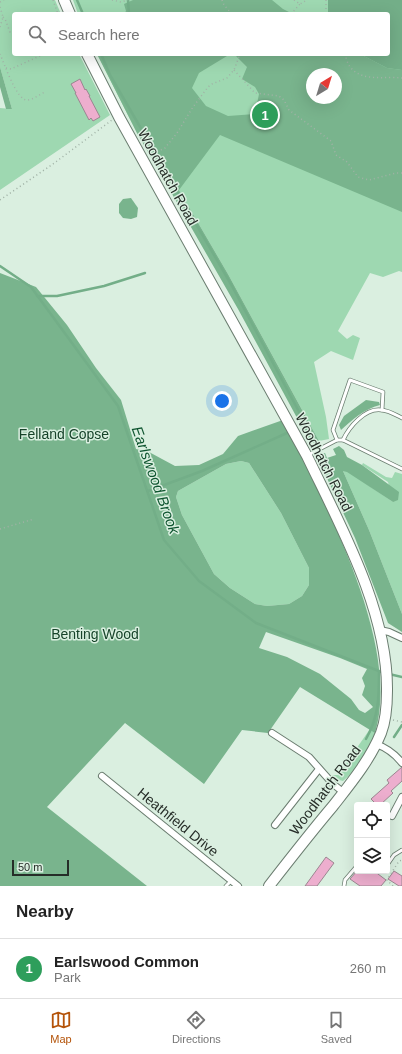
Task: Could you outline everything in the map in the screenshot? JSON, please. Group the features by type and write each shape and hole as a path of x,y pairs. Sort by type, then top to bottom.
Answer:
{"main road":[{"path":"64,0 69,12"},
{"name":"Woodhatch Road","path":"88,56 119,117 307,456 358,566 370,597 380,630 387,676 387,702 381,732 376,744 362,768 269,886"}],"street":[{"path":"380,630 402,638"},
{"path":"272,733 309,757 319,770 343,792"},
{"path":"376,744 384,746 402,763"},
{"path":"275,825 319,770"},
{"name":"Heathfield Drive","path":"102,776 238,886"},
{"path":"392,816 402,797"}],"lane":[{"path":"337,440 333,430 350,380 383,392 382,410"},
{"path":"343,440 348,430 363,415 374,410 382,410 402,418"},
{"path":"307,456 337,440 343,440 402,469"},
{"path":"390,861 396,853 402,850"},
{"path":"344,886 345,880 354,870"},
{"path":"226,886 231,880"}],"path":[{"path":"0,2 4,0"},
{"path":"53,0 57,12"},
{"path":"112,0 117,2 128,0"},
{"path":"222,0 230,12"},
{"path":"294,0 300,4"},
{"path":"293,12 300,4 307,0"},
{"path":"326,0 326,12"},
{"path":"0,7 10,32 12,31"},
{"path":"0,27 3,17"},
{"path":"0,54 17,93 23,99 27,100 45,92"},
{"path":"6,68 11,70 40,56"},
{"path":"142,158 165,148 177,133 193,106 208,87 227,78 234,70 239,56"},
{"path":"346,56 350,68 360,75 373,78 402,78"},
{"path":"234,70 255,93 279,96 284,100 289,110 331,141 336,155 347,162 358,177 369,180 396,173 402,173"},
{"path":"0,200 53,164 114,119 119,117"},
{"path":"0,529 34,519"},
{"path":"393,886 387,880 399,861 402,860"}],"shaded area":[{"path":"0,0 55,0 60,12 12,12 12,56 80,56 110,115 0,190 0,108 12,109 0,67"},
{"path":"73,0 402,0 402,272 399,271 383,277 370,273 338,331 347,339 353,335 360,338 353,360 331,351 314,362 326,417 329,439 319,441 228,274 179,190 137,133 98,56 390,56 390,12 77,12"},
{"path":"328,0 402,0 402,70 387,68 364,56 390,56 390,12 328,12"},
{"path":"241,461 249,463 281,513 309,568 309,585 302,596 289,604 267,606 255,604 230,588 214,574 182,515 176,497 178,491 226,464"},
{"path":"363,463 386,477 392,478 395,472 402,474 402,614 369,530 343,471 347,471 393,502 388,482 362,465"},
{"path":"370,729 375,733 358,765 343,781 336,779 332,775 338,775"}],"green space":[{"path":"133,0 272,0 289,12 125,12 124,4"},
{"path":"98,56 227,56 199,73 192,88 206,106 228,116 255,114 259,94 255,87 242,79 247,67 236,56 364,56 387,68 402,70 402,212 220,135 179,190 228,274 319,441 314,443 309,440 238,309 137,133"},
{"path":"0,67 12,109 6,109 0,87"},
{"path":"131,198 138,208 137,217 131,219 123,218 119,213 119,204 123,199"},
{"path":"0,273 36,287 67,325 96,368 121,400 136,449 149,452 175,466 199,465 223,454 238,436 283,420 337,530 354,573 368,616 378,658 380,697 375,733 300,687 268,733 242,730 204,784 125,723 47,807 147,886 0,886","holes":["241,461 249,463 281,513 309,568 309,585 302,596 289,604 267,606 255,604 230,588 214,574 182,515 176,497 178,491 226,464","266,632 367,669 362,678 365,686 362,695 373,707 365,713 359,710 351,699 320,674 287,657 259,648"]},
{"path":"366,400 379,402 380,405 364,412 341,430 339,425 344,416"},
{"path":"339,446 344,450 347,457 362,465 399,492 398,500 393,502 347,472 343,471 369,530 402,614 402,632 388,623 355,538 318,459 320,455 325,453 327,458 336,455 333,449"}],"building":[{"path":"80,79 100,117 93,121 91,118 89,120 71,84"},
{"path":"402,767 402,781 391,791 393,793 383,802 374,802 371,799 389,783 387,780"},
{"path":"326,857 334,863 317,886 305,886"},
{"path":"394,871 402,876 402,886 399,886 388,879"},
{"path":"354,874 378,874 386,880 381,886 360,886 350,879"}],"waterway":[{"path":"77,0 82,12"},
{"path":"128,0 129,12"},
{"path":"102,56 110,75 154,151"},
{"path":"156,155 232,286 305,423"},
{"name":"Earlswood Brook","path":"0,266 31,287 118,406 164,540 199,581 256,623 384,673"},
{"path":"37,296 57,296 104,286 145,273"},
{"path":"148,491 202,471 287,433"},
{"path":"366,739 376,714 379,672"},
{"name":"Earlswood Brook","path":"389,674 402,677"},
{"path":"394,737 402,725"}],"place":[{"name":"Earlswood Common","path":"265,115"}],"park label":[{"name":"Felland Copse","path":"64,434"},
{"name":"Benting Wood","path":"95,634"}]}
